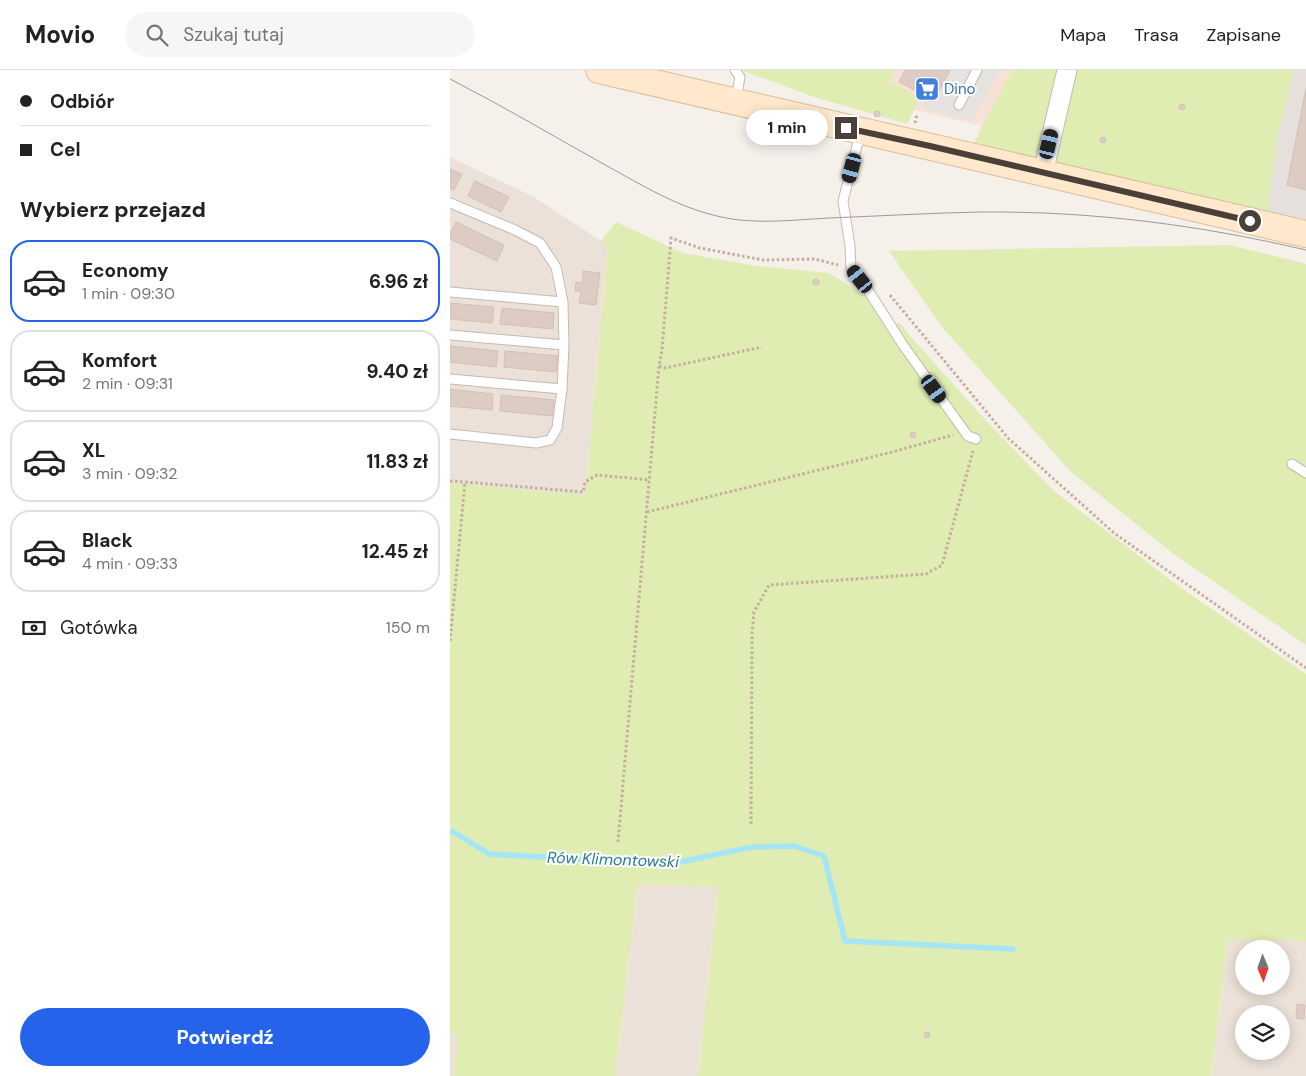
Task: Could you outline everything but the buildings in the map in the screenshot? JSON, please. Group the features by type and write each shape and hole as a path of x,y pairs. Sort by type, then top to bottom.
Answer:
{"street":[{"path":"599,70 1306,234"},
{"path":"1042,173 1067,70"}],"lane":[{"path":"735,70 740,76 736,102"},
{"path":"959,105 977,70"},
{"path":"861,131 843,201 850,246 851,268 965,432 976,440"},
{"path":"450,202 540,243 556,267 563,302 564,345 562,389 557,428 550,440 536,443 450,434"},
{"path":"450,292 563,302"},
{"path":"450,335 564,345"},
{"path":"450,379 562,389"},
{"path":"1292,464 1306,473"}],"path":[{"path":"915,123 917,114"},
{"path":"618,842 671,238 700,248 763,260 815,259 851,268"},
{"path":"890,295 1008,438 1114,533 1306,668"},
{"path":"659,366 665,368 762,347"},
{"path":"647,512 965,432"},
{"path":"750,824 752,633 754,612 769,585 926,574 942,564 976,440"},
{"path":"450,481 583,492 585,482 597,475 650,480"},
{"path":"450,641 465,482"}],"shaded area":[{"path":"896,70 1012,70 982,126 914,110 919,98 890,81"},
{"path":"950,70 1000,70 972,121 921,108 927,96 934,100"},
{"path":"1294,70 1306,70 1306,221 1267,212 1278,134"},
{"path":"450,157 534,197 608,247 585,495 450,483"},
{"path":"638,884 718,887 698,1076 615,1076"},
{"path":"1228,939 1267,940 1235,940 1235,995 1290,995 1290,941 1306,941 1306,1076 1211,1076"},
{"path":"450,1033 458,1034 454,1076 450,1076"}],"green space":[{"path":"741,70 896,70 890,81 920,98 907,124 814,97"},
{"path":"1012,70 1294,70 1278,134 1267,212 974,143"},
{"path":"616,222 683,253 756,266 829,273 864,295 885,324 900,323 991,426 1054,491 1177,585 1306,674 1306,941 1228,939 1211,1076 698,1076 718,887 638,884 615,1076 454,1076 458,1034 450,1033 450,483 585,495 608,247 601,241"},
{"path":"1229,245 1306,264 1306,645 1175,555 1071,472 942,327 889,251"}],"waterway":[{"name":"Rów Klimontowski","path":"450,832 454,832 489,854 614,861 680,862 752,847 794,846 824,856 845,941 1013,949"}],"tram line":[{"path":"450,79 660,195 702,212 731,219 773,221 981,212 1063,214 1145,221 1186,227 1226,233 1306,250"}],"place":[{"name":"Dino","path":"927,89"}],"route":[{"path":"846,128 1250,221"}]}
